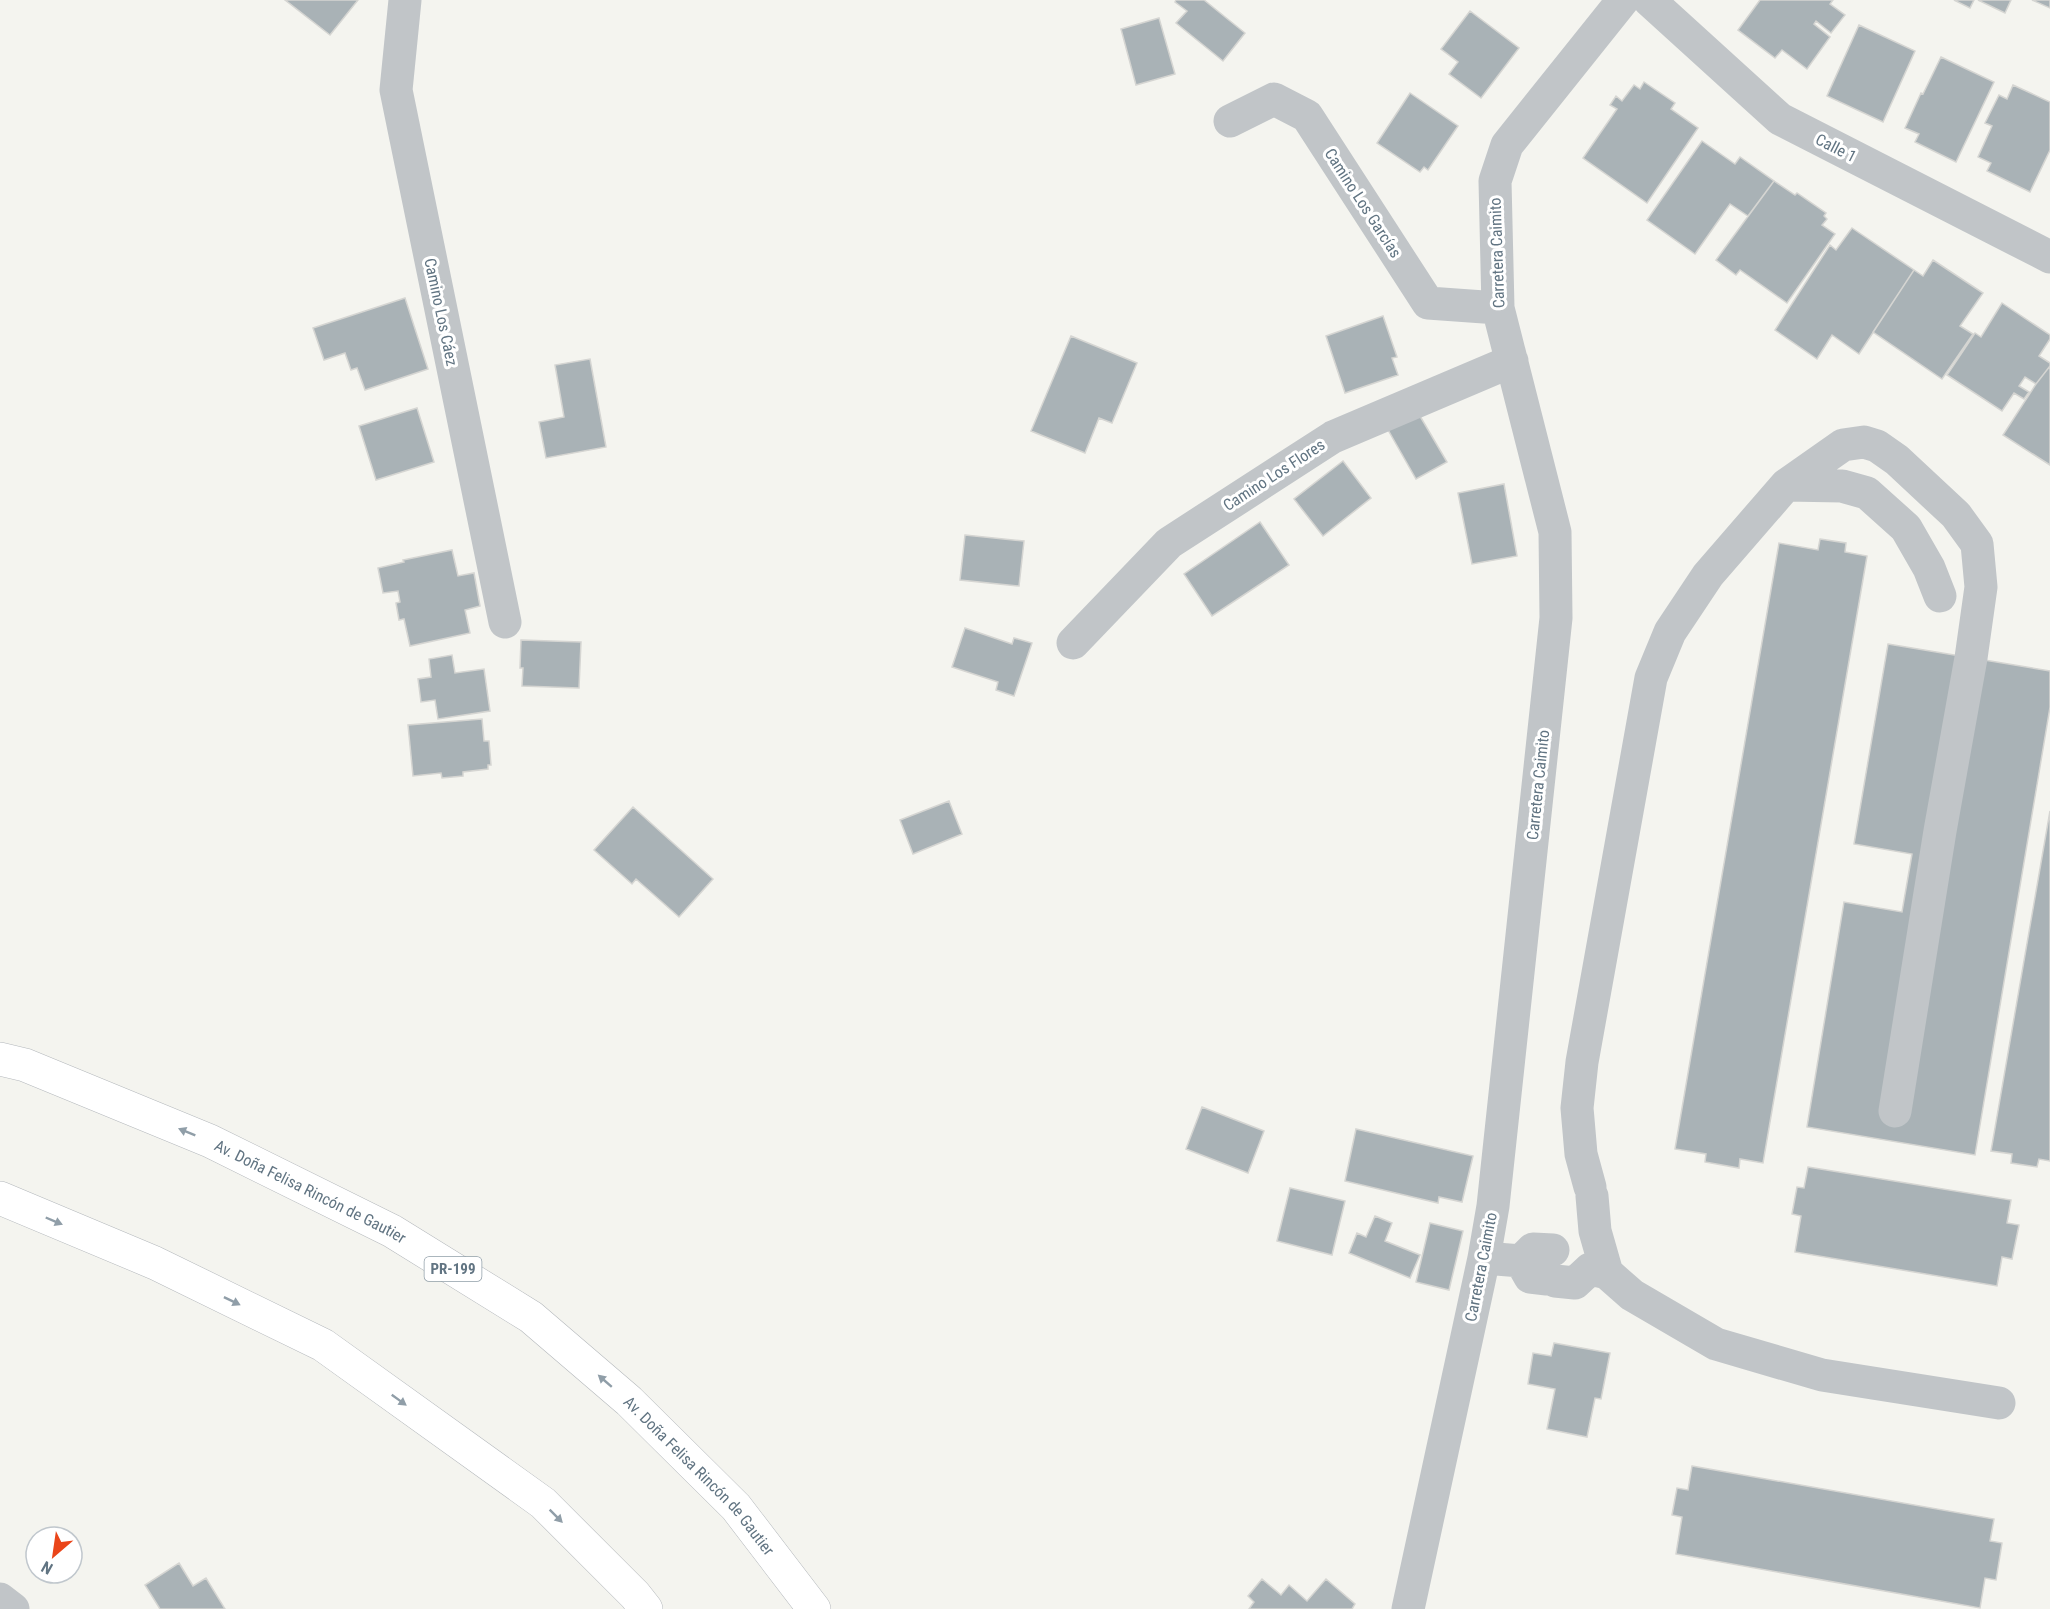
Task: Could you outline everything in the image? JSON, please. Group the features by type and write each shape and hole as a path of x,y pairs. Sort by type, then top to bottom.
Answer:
{"main road":[{"name":"Av. Doña Felisa Rincón de Gautier","path":"0,1059 25,1065 210,1141 392,1231 531,1317 629,1401 736,1507 814,1609"},
{"path":"0,1198 155,1263 323,1345 543,1503 635,1595 646,1609"}],"street":[{"name":"Camino Los Cáez","path":"405,0 396,90 505,622"},
{"name":"Carretera Caimito","path":"1408,1609 1484,1258 1493,1206 1556,618 1555,532 1498,308 1495,181 1507,145 1623,0"},
{"name":"Calle 1","path":"1649,0 1780,119 2050,257"},
{"name":"Camino Los Garcías","path":"1230,121 1274,99 1307,116 1428,303 1498,308"},
{"name":"Camino Los Flores","path":"1073,643 1169,543 1333,437 1512,361"},
{"path":"1598,1271 1591,1191 1581,1154 1577,1108 1582,1062 1651,678 1670,632 1708,575 1786,485 1843,445 1864,442 1876,446 1897,460 1956,515 1977,544 1981,587 1895,1111"},
{"path":"1786,485 1842,486 1867,493 1906,528 1929,568 1940,597"},
{"path":"1484,1258 1548,1265 1575,1283 1598,1271"},
{"path":"1598,1271 1632,1295 1716,1344 1822,1375 1999,1403"},
{"path":"0,1599 13,1609"}],"building":[{"path":"285,0 358,0 330,35"},
{"path":"1176,0 1204,0 1245,33 1223,61 1176,23 1187,11 1175,2"},
{"path":"1760,0 1833,0 1830,4 1845,15 1831,33 1816,21 1814,24 1830,37 1807,69 1782,50 1775,58 1738,30"},
{"path":"1954,0 1974,0 1970,8"},
{"path":"1978,0 2011,0 2005,13"},
{"path":"2032,0 2050,0 2050,8"},
{"path":"1470,11 1519,48 1481,98 1449,74 1458,62 1441,49"},
{"path":"1159,18 1175,74 1136,85 1121,29"},
{"path":"1859,25 1915,51 1883,122 1827,96"},
{"path":"1941,57 1994,82 1956,162 1915,142 1919,134 1905,128"},
{"path":"1644,82 1675,103 1671,109 1698,128 1647,203 1583,158 1617,109 1610,105 1616,96 1622,101 1634,85 1640,89"},
{"path":"2013,85 2050,102 2050,150 2030,192 1987,171 1991,163 1978,157 1992,126 1985,123 1999,95 2007,99"},
{"path":"1410,93 1458,126 1428,170 1424,167 1420,172 1377,143"},
{"path":"1702,141 1735,164 1740,157 1774,181 1748,216 1730,204 1695,254 1647,220"},
{"path":"1774,181 1795,195 1797,193 1826,213 1824,216 1827,219 1822,225 1835,234 1787,303 1740,270 1736,275 1716,260"},
{"path":"1852,228 1914,270 1859,354 1832,335 1817,359 1775,330 1830,245 1836,250"},
{"path":"1933,260 1983,293 1960,326 1973,334 1942,379 1873,332 1914,270 1923,276"},
{"path":"405,298 428,369 365,390 357,368 351,370 345,353 324,360 313,328"},
{"path":"2002,303 2050,335 2050,339 2039,356 2050,363 2050,366 2036,384 2025,377 2019,386 2029,392 2024,399 2014,393 2002,411 1947,375 1975,333 1981,337"},
{"path":"1383,316 1397,357 1392,358 1398,375 1345,393 1326,336"},
{"path":"1071,336 1137,363 1112,423 1099,418 1085,453 1031,431"},
{"path":"590,359 606,447 546,458 539,422 564,417 555,365"},
{"path":"2050,366 2050,465 2003,435"},
{"path":"417,408 434,462 376,480 359,426"},
{"path":"1417,411 1447,462 1416,479 1387,428"},
{"path":"1343,461 1371,498 1323,536 1294,499"},
{"path":"1504,484 1517,556 1472,564 1458,493"},
{"path":"1260,522 1289,565 1212,616 1184,574"},
{"path":"965,535 1024,541 1019,586 960,580"},
{"path":"1820,539 1846,543 1845,552 1867,556 1763,1163 1740,1159 1739,1168 1705,1162 1706,1154 1675,1149 1779,543 1818,550"},
{"path":"452,550 458,576 474,573 480,606 465,610 470,633 410,646 404,619 399,620 396,603 400,602 398,591 383,593 378,568 404,562 403,560"},
{"path":"965,628 1012,644 1014,638 1032,643 1014,696 996,690 998,682 952,667"},
{"path":"521,640 581,642 579,688 522,686"},
{"path":"1888,644 2050,671 2050,707 1975,1155 1807,1127 1844,902 1902,912 1912,854 1854,844"},
{"path":"452,655 455,673 484,669 490,711 438,719 435,700 421,702 418,679 431,677 429,659"},
{"path":"482,719 484,741 489,741 491,765 488,765 488,769 463,772 463,776 442,778 441,773 413,776 408,725"},
{"path":"949,801 962,834 913,854 900,820"},
{"path":"633,807 713,879 679,917 636,879 632,884 594,850"},
{"path":"2050,811 2050,1161 2039,1159 2037,1167 2011,1163 2012,1154 1991,1151"},
{"path":"1202,1107 1264,1131 1248,1173 1186,1149"},
{"path":"1356,1129 1473,1156 1462,1202 1439,1197 1438,1203 1345,1181"},
{"path":"1808,1167 2011,1200 2007,1223 2019,1225 2012,1259 2002,1257 1997,1286 1795,1252 1801,1216 1792,1214 1797,1187 1804,1188"},
{"path":"1290,1188 1345,1201 1332,1255 1277,1241"},
{"path":"1375,1216 1392,1223 1385,1241 1420,1255 1410,1278 1349,1253 1357,1233 1366,1237"},
{"path":"1430,1223 1463,1231 1449,1290 1416,1282"},
{"path":"1554,1343 1610,1353 1601,1399 1595,1398 1587,1437 1547,1429 1555,1389 1528,1384 1533,1353 1551,1356"},
{"path":"1692,1466 1994,1519 1990,1541 2002,1543 1996,1580 1985,1578 1980,1608 1676,1554 1682,1517 1672,1515 1677,1488 1688,1490"},
{"path":"179,1563 193,1586 206,1578 225,1609 160,1609 145,1585"},
{"path":"1262,1579 1281,1595 1289,1585 1307,1601 1326,1579 1355,1604 1352,1609 1249,1609 1254,1602 1248,1596"}]}
